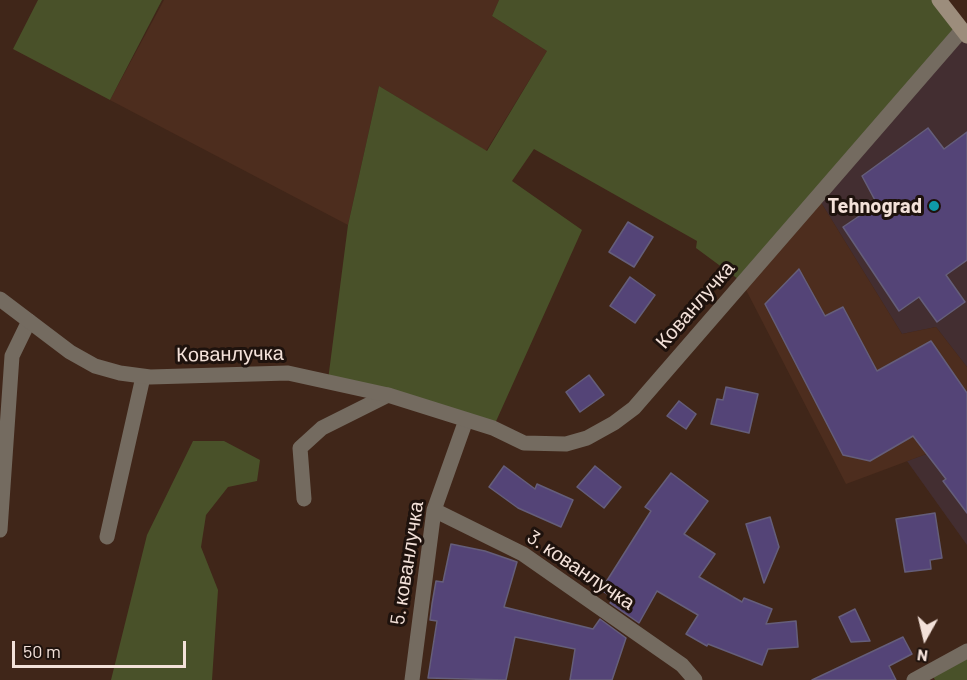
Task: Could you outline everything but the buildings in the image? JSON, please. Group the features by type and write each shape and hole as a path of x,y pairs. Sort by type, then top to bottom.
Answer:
{"main road":[{"path":"939,0 965,33"}],"street":[{"name":"Кованлучка","path":"0,299 70,352 95,366 143,377 288,373 387,395 493,428 524,442 557,445 587,438 627,413 965,33"},
{"path":"0,530 12,356 29,321"},
{"path":"107,537 143,377"},
{"path":"304,499 300,448 322,428 387,395"},
{"name":"5. кованлучка","path":"412,680 434,510 466,420"},
{"name":"3. кованлучка","path":"434,510 531,559 682,665 695,680"},
{"path":"914,680 967,651"}],"shaded area":[{"path":"164,0 499,0 492,16 547,51 486,151 379,86 348,225 110,100"},
{"path":"967,36 967,367 936,327 902,334 817,196"},
{"path":"817,196 902,334 936,327 967,367 967,425 929,453 846,484 742,282"},
{"path":"967,425 967,545 907,461 929,453"}],"green space":[{"path":"38,0 162,0 110,100 13,49"},
{"path":"499,0 939,0 962,30 742,282 696,248 697,241 534,149 512,181 582,230 493,428 328,380 348,225 379,86 487,151 547,51 492,16"},
{"path":"193,441 224,441 260,460 257,481 228,487 206,515 201,547 218,590 212,680 111,680 147,535"},
{"path":"967,649 967,680 935,680 928,668"}],"place":[{"name":"Tehnograd","path":"934,206"}]}
